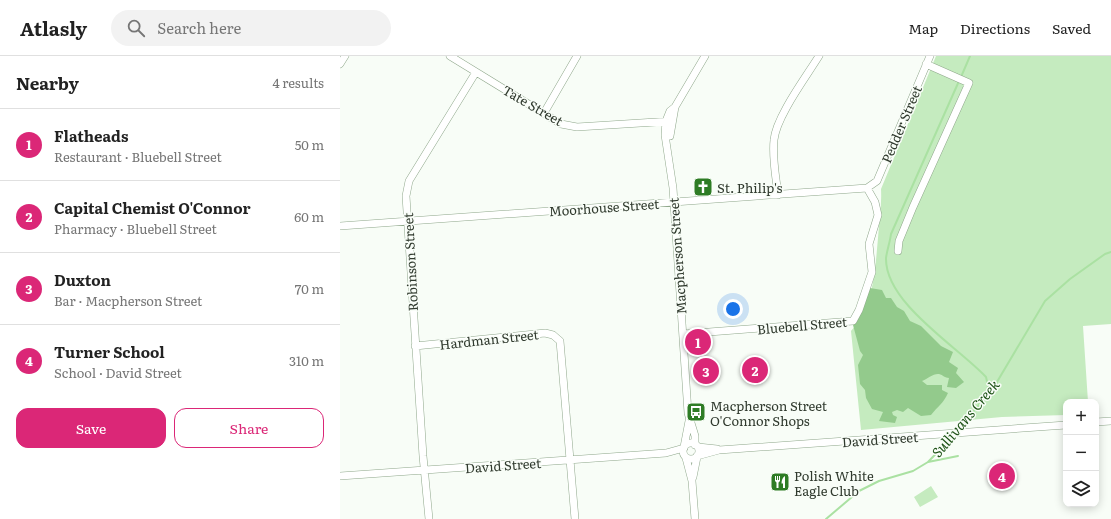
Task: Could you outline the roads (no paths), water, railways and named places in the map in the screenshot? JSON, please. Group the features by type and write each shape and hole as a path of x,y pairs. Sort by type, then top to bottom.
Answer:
{"street":[{"path":"340,64 345,56"},
{"name":"Tate Street","path":"451,56 561,124 577,127 669,121"},
{"path":"544,114 577,56"},
{"name":"Macpherson Street","path":"684,447 689,418 673,202 667,142 670,136 669,121 675,113 675,107 705,56"},
{"path":"778,195 774,156 774,139 778,124 819,56"},
{"name":"Pedder Street","path":"868,188 877,181 930,56"},
{"path":"898,251 899,242 912,206 969,83 926,64"},
{"name":"Robinson Street","path":"429,519 415,346 406,196 410,181 476,72"},
{"name":"Moorhouse Street","path":"340,226 868,188"},
{"name":"Bluebell Street","path":"683,334 853,321 859,310 872,272 869,244 878,215 875,202 868,188"},
{"name":"Hardman Street","path":"415,346 545,333 557,337 562,348 575,519"},
{"name":"Macpherson Street","path":"689,418 695,436 696,446"},
{"path":"1099,422 1111,421"},
{"name":"David Street","path":"697,457 719,450 1063,425"},
{"path":"692,482 699,452 696,446 689,444 684,447 683,453 686,457 692,482 695,519"},
{"name":"David Street","path":"696,446 719,450"},
{"name":"David Street","path":"340,476 666,453 684,447"},
{"name":"David Street","path":"666,453 686,457"},
{"path":"686,457 692,459 697,457"}],"waterway":[{"path":"961,77 970,56"},
{"path":"959,81 891,234 886,258 889,275 897,291 910,308 986,377 988,386 986,396"},
{"name":"Sullivans Creek","path":"957,431 994,387 1045,301 1070,279 1105,254 1111,252"},
{"name":"Sullivans Creek","path":"826,519 859,491 879,481 913,471 928,462 953,436"},
{"path":"928,462 958,456"}],"place":[{"name":"St. Philip's","path":"703,187"},
{"name":"Flatheads","path":"698,342"},
{"name":"Capital Chemist O'Connor","path":"755,370"},
{"name":"Duxton","path":"706,371"},
{"name":"Macpherson Street O'Connor Shops","path":"696,412"},
{"name":"Turner School","path":"1002,476"},
{"name":"Polish White Eagle Club","path":"780,482"}]}
